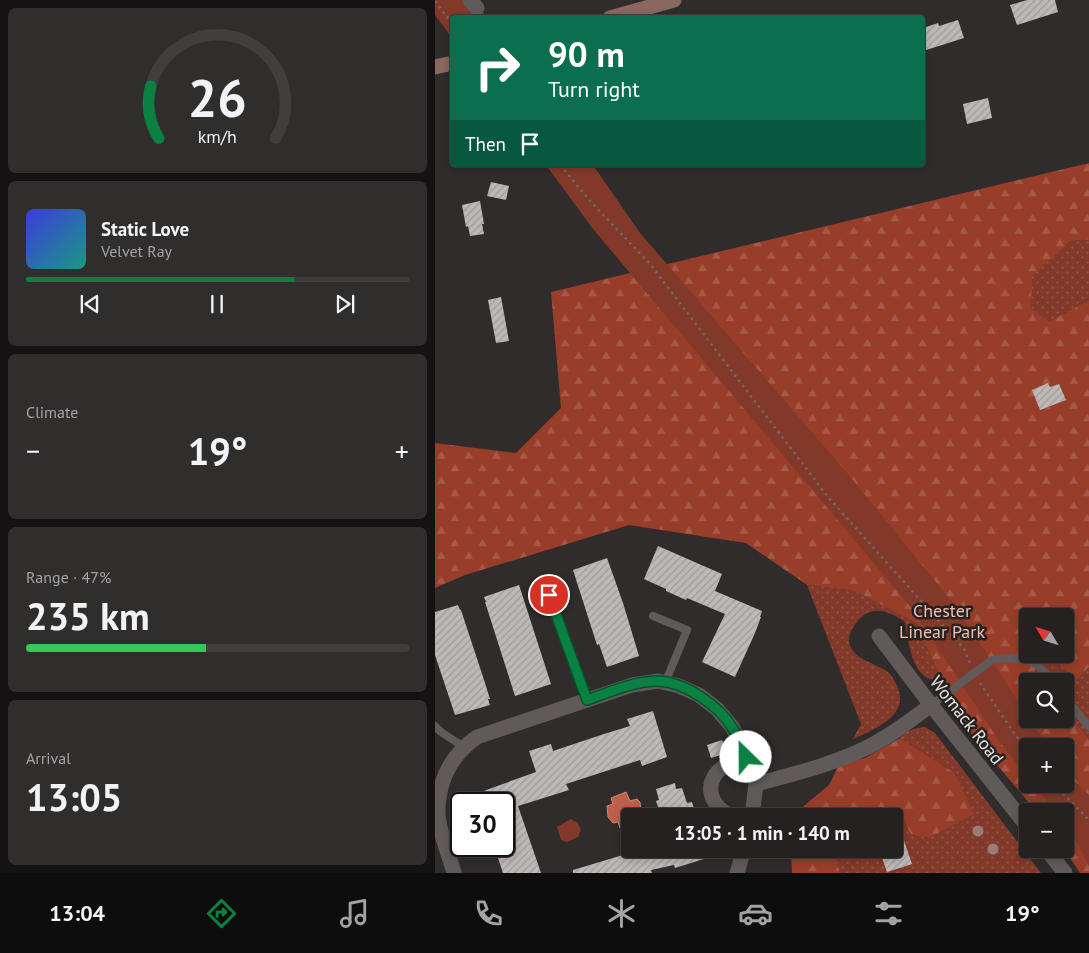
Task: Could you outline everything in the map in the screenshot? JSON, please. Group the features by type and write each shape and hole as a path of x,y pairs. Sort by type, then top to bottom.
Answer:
{"street":[{"path":"620,15 673,0"},
{"path":"435,67 450,63"},
{"name":"Womack Road","path":"879,636 1019,816"},
{"path":"451,872 438,814 445,776 453,759 464,747 477,737 631,685 658,681 679,686 699,695 717,709 733,728 756,784 753,808"},
{"path":"756,784 799,772 870,747 899,730 931,705"},
{"path":"720,808 714,803 710,790 715,776 724,767 746,757"},
{"path":"737,873 741,858"},
{"path":"1053,858 1065,873"}],"lane":[{"path":"549,595 587,700"},
{"path":"653,616 687,630 665,683"},
{"path":"931,705 992,660 1009,658 1026,660 1033,662 1045,673"},
{"path":"1074,708 1089,727"},
{"path":"435,726 464,747"}],"path":[{"path":"435,1 450,21"},
{"path":"562,167 591,202 650,264 828,497 964,649 974,674 1019,740"},
{"path":"1063,793 1089,820"}],"green space":[{"path":"435,0 472,0 485,15 450,15 450,35 435,15"},
{"path":"1089,163 1089,240 1071,241 1032,276 1031,308 1050,321 1089,300 1089,667 1077,680 1074,677 1074,673 1069,673 1058,663 1074,663 1074,608 1019,608 1019,663 1036,663 1035,673 1019,673 1019,728 1074,728 1074,721 1089,739 1089,873 1080,873 1070,858 1074,858 1074,803 1029,803 1021,793 1074,793 1074,738 1019,738 1019,791 960,721 916,623 855,591 807,585 746,543 629,525 465,575 435,588 435,443 516,453 561,408 551,292"},
{"name":"Chester Linear Park","path":"547,167 594,167 640,233 847,473 957,608 1019,703 1019,728 1036,728 1043,738 1019,738 1019,767 1000,742 909,605 593,229"},
{"path":"1089,240 1089,300 1050,321 1031,308 1031,276 1071,241"},
{"path":"807,585 855,591 916,623 942,681 930,679 918,670 911,654 905,622 886,612 873,611 867,613 856,623 851,631 849,639 851,647 853,652 867,662 890,674 900,696 899,705 889,720 853,739 861,724"},
{"path":"1036,663 1058,663 1069,673 1035,673"},
{"path":"1089,667 1089,739 1074,721 1074,677 1077,680"},
{"path":"925,727 935,733 1019,844 1019,858 1030,858 1041,873 840,873 836,858 903,858 903,820 911,835 929,838 973,814 955,773 900,738 905,733"},
{"path":"900,738 955,773 974,814 929,838 911,835 903,820 903,808 897,808 896,806 894,808 802,808 829,785 839,765 865,758"},
{"path":"1074,781 1089,795 1089,866 1074,836 1074,803 1048,803 1040,793 1074,793"},
{"path":"571,819 578,823 581,830 578,837 567,842 561,840 557,827"},
{"path":"791,858 836,858 840,873 792,873"}],"shaded area":[{"path":"626,792 630,801 637,799 640,802 641,808 621,808 621,828 618,822 613,823 608,817 607,806 613,804 611,798"}],"building":[{"path":"1027,0 1055,0 1058,12 1017,25 1010,5"},
{"path":"958,20 964,38 925,50 925,27 938,23 939,26"},
{"path":"988,98 992,118 967,124 963,104"},
{"path":"491,182 509,186 506,200 487,196"},
{"path":"480,201 484,234 470,236 468,226 466,227 462,205"},
{"path":"501,297 509,341 496,343 488,300"},
{"path":"1048,383 1050,387 1059,384 1066,400 1040,410 1032,390"},
{"path":"658,546 722,574 715,591 762,611 755,633 735,677 702,662 725,614 687,598 686,600 644,579"},
{"path":"607,558 639,656 607,667 599,644 597,645 573,570"},
{"path":"519,585 551,684 515,696 484,597"},
{"path":"458,605 485,683 490,705 455,715 435,655 435,612"},
{"path":"653,711 667,757 642,766 640,760 566,784 569,790 518,806 541,873 503,873 498,857 515,857 515,792 481,792 536,772 529,751 551,744 553,751 630,726 627,719"},
{"path":"722,740 727,753 711,758 707,745"},
{"path":"675,783 676,789 682,788 687,803 692,802 694,808 658,808 656,801 659,800 656,789"},
{"path":"903,838 912,864 887,872 882,858 903,858"},
{"path":"621,856 621,858 704,859 675,868 674,865 651,870 652,873 573,873 573,870"}],"route":[{"path":"549,595 587,700 631,685 658,681 679,686 699,695 717,709 733,728 746,757"}]}
